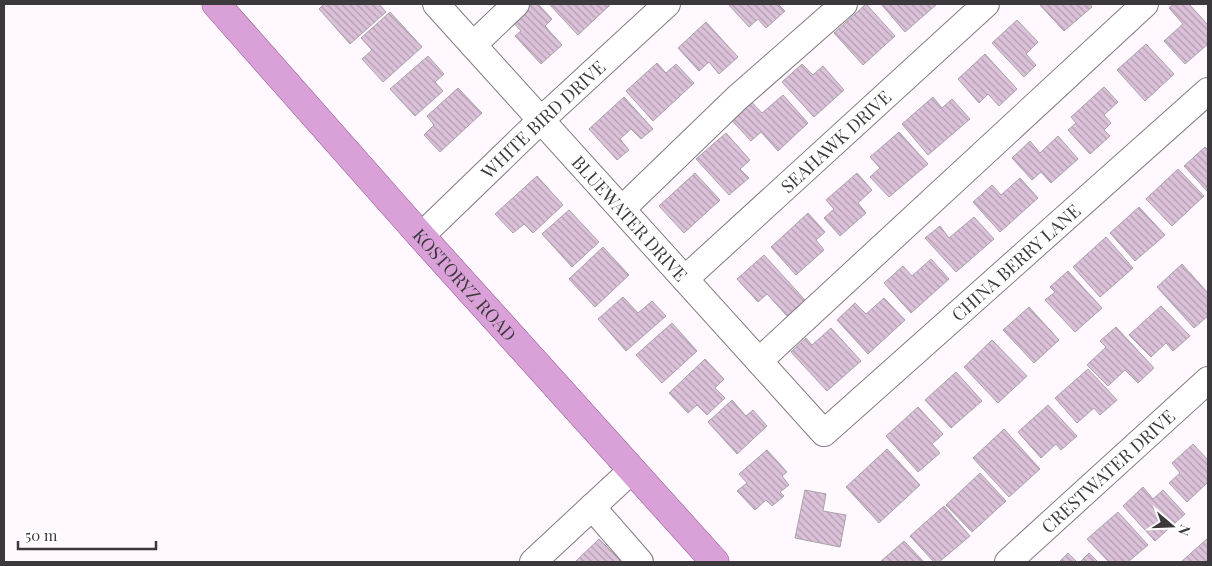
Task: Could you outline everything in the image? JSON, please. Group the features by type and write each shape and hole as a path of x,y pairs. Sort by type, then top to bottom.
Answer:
{"main road":[{"name":"KOSTORYZ ROAD","path":"216,4 421,236 715,562"}],"street":[{"name":"BLUEWATER DRIVE","path":"436,4 824,433"},
{"path":"473,45 516,4"},
{"name":"WHITE BIRD DRIVE","path":"421,236 541,120 667,4"},
{"path":"622,209 737,98 844,4"},
{"name":"SEAHAWK DRIVE","path":"685,279 986,4"},
{"path":"759,360 1145,4"},
{"name":"CHINA BERRY LANE","path":"824,433 1208,91"},
{"name":"CRESTWATER DRIVE","path":"1008,562 1208,380"},
{"path":"533,562 632,470"},
{"path":"592,507 640,562"}],"building":[{"path":"324,4 379,4 386,12 350,44 319,9"},
{"path":"531,4 538,4 552,19 545,26 562,45 541,64 515,36 521,31 512,21"},
{"path":"549,4 611,4 578,35"},
{"path":"728,4 778,4 785,11 766,28 758,19 749,27"},
{"path":"866,4 895,36 863,65 834,33"},
{"path":"881,4 937,4 905,32"},
{"path":"1039,4 1090,4 1092,7 1064,31"},
{"path":"1174,4 1189,4 1208,25 1208,44 1185,64 1164,41 1183,24 1169,8"},
{"path":"390,12 422,47 383,82 362,59 372,50 361,38"},
{"path":"1017,20 1038,42 1026,54 1036,65 1024,77 992,43"},
{"path":"706,22 738,57 719,74 709,62 699,71 678,48"},
{"path":"1146,44 1174,74 1145,101 1117,70"},
{"path":"985,54 1017,89 999,106 988,94 979,103 958,79"},
{"path":"428,56 444,74 435,82 443,91 415,116 390,89"},
{"path":"657,63 666,73 676,64 694,83 653,121 626,91"},
{"path":"802,64 813,75 823,66 844,90 814,117 782,82"},
{"path":"1104,87 1118,102 1104,115 1111,123 1104,130 1110,136 1090,154 1068,130 1076,123 1071,117"},
{"path":"458,88 482,113 440,152 424,135 434,125 427,116"},
{"path":"745,95 762,113 783,95 808,123 778,151 761,132 751,141 725,113"},
{"path":"624,97 653,129 641,139 631,129 620,139 629,150 617,160 589,129"},
{"path":"933,97 942,108 952,99 970,119 928,155 902,124"},
{"path":"899,132 928,164 889,197 870,177 880,168 870,157"},
{"path":"726,133 750,160 740,169 749,178 729,195 696,159"},
{"path":"1058,136 1078,159 1051,183 1041,172 1032,180 1012,158 1030,141 1040,153"},
{"path":"1205,147 1208,150 1208,192 1184,166"},
{"path":"1178,169 1204,196 1172,226 1146,199"},
{"path":"695,173 720,200 684,233 659,206"},
{"path":"857,173 872,190 858,203 866,213 840,236 824,218 834,209 826,200"},
{"path":"537,176 563,205 533,233 524,224 513,233 495,214"},
{"path":"1020,178 1038,198 1000,232 973,202 992,185 1001,195"},
{"path":"1139,207 1165,235 1135,261 1110,233"},
{"path":"569,210 599,242 572,267 542,234"},
{"path":"808,213 825,232 816,240 824,250 796,275 771,247"},
{"path":"974,217 994,239 956,272 925,238 940,226 949,238"},
{"path":"1106,237 1133,268 1100,297 1073,267"},
{"path":"603,247 629,275 595,307 569,279"},
{"path":"764,255 805,300 787,316 767,294 758,302 737,279"},
{"path":"931,259 949,279 911,313 884,283 903,266 912,276"},
{"path":"1182,264 1208,293 1208,316 1194,328 1157,287"},
{"path":"1068,271 1102,308 1075,332 1045,300 1055,292 1050,287"},
{"path":"623,297 638,313 652,301 666,316 626,351 598,319"},
{"path":"884,298 905,320 868,354 837,320 855,303 866,314"},
{"path":"1161,306 1190,336 1173,351 1166,343 1151,357 1129,335"},
{"path":"1029,307 1059,340 1034,363 1003,330"},
{"path":"672,323 697,351 662,383 636,355"},
{"path":"1116,327 1154,368 1138,383 1125,370 1108,386 1087,365 1106,347 1100,341"},
{"path":"831,328 861,361 827,391 791,352 806,338 812,345"},
{"path":"992,340 1027,376 998,403 964,367"},
{"path":"705,359 724,379 715,388 725,398 707,415 697,405 688,413 669,393"},
{"path":"1088,369 1117,400 1100,415 1094,408 1077,423 1055,398"},
{"path":"956,372 982,401 951,428 925,400"},
{"path":"732,400 746,416 753,410 767,426 737,454 708,422"},
{"path":"1048,405 1077,436 1061,450 1056,444 1041,458 1018,432"},
{"path":"918,407 943,434 932,444 940,453 918,472 886,436"},
{"path":"1004,429 1040,469 1009,497 973,458"},
{"path":"1193,444 1208,460 1208,482 1187,502 1169,483 1180,473 1172,463"},
{"path":"887,449 920,485 879,523 846,487"},
{"path":"767,450 787,472 782,476 789,485 780,492 784,496 772,506 766,500 755,510 737,491 747,483 739,474"},
{"path":"980,473 1006,501 972,532 946,505"},
{"path":"1143,487 1153,499 1163,490 1185,514 1155,541 1123,506"},
{"path":"805,490 826,494 823,511 846,515 840,547 795,538"},
{"path":"944,506 970,536 939,562 934,562 910,536"},
{"path":"1118,512 1148,545 1128,562 1109,562 1087,539"},
{"path":"1208,538 1208,562 1181,562"},
{"path":"599,539 620,560 618,562 575,562"},
{"path":"904,541 924,562 880,562"},
{"path":"1068,553 1077,562 1059,562"},
{"path":"1089,553 1098,562 1080,562"}]}
